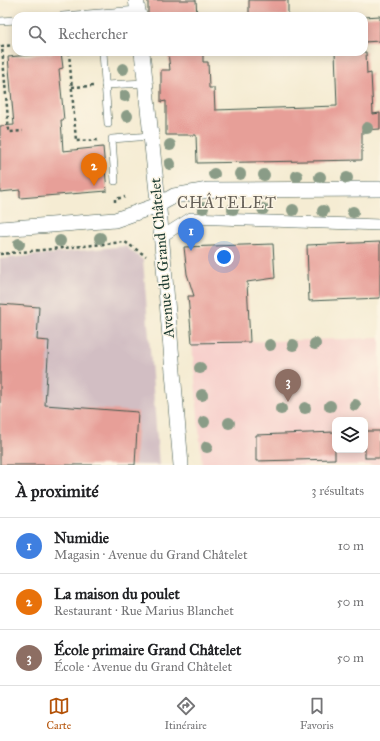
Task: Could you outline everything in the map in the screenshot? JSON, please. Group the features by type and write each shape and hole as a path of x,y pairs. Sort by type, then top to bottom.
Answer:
{"street":[{"name":"Avenue du Grand Châtelet","path":"143,56 161,237 180,465"},
{"path":"0,229 115,220 158,205 174,196 208,190 380,189"},
{"path":"161,237 191,218 380,224"}],"lane":[{"path":"105,12 138,9"},
{"path":"0,21 12,20"},
{"path":"103,56 108,124"},
{"path":"105,85 146,83"},
{"path":"115,181 112,139 151,136"}],"path":[{"path":"12,45 2,46 9,132 23,131"},
{"path":"69,56 76,141 112,139"},
{"path":"72,87 105,85"},
{"path":"0,254 125,242 144,256 162,254"}],"shaded area":[{"path":"125,246 143,260 159,465 0,465 0,259"},
{"path":"380,338 380,465 202,465 192,343"}],"building":[{"path":"148,0 196,0 197,12 148,12"},
{"path":"249,0 288,0 288,12 249,12"},
{"path":"380,16 380,41 368,42 368,17"},
{"path":"62,56 63,68 59,69 64,120 61,120 63,151 103,147 107,191 20,198 20,190 0,192 0,126 14,125 8,57"},
{"path":"168,56 203,56 203,62 208,62 209,88 214,88 215,110 337,106 335,56 366,56 367,74 371,73 373,114 380,113 380,129 362,130 362,160 197,163 196,135 166,135 166,101 161,102 161,70 170,70"},
{"path":"380,242 380,298 309,301 307,245"},
{"path":"273,244 275,278 247,282 250,342 192,343 188,296 194,296 187,274 184,247"},
{"path":"0,304 39,307 37,340 49,341 45,405 138,412 135,465 0,465"},
{"path":"368,431 380,431 380,458 365,458 365,453 368,453"},
{"path":"332,432 332,453 335,453 335,459 256,461 256,435"}],"place":[{"name":"La maison du poulet","path":"94,186"},
{"name":"Numidie","path":"191,251"},
{"name":"École primaire Grand Châtelet","path":"288,402"}],"district":[{"name":"CHÂTELET","path":"227,202"}]}
